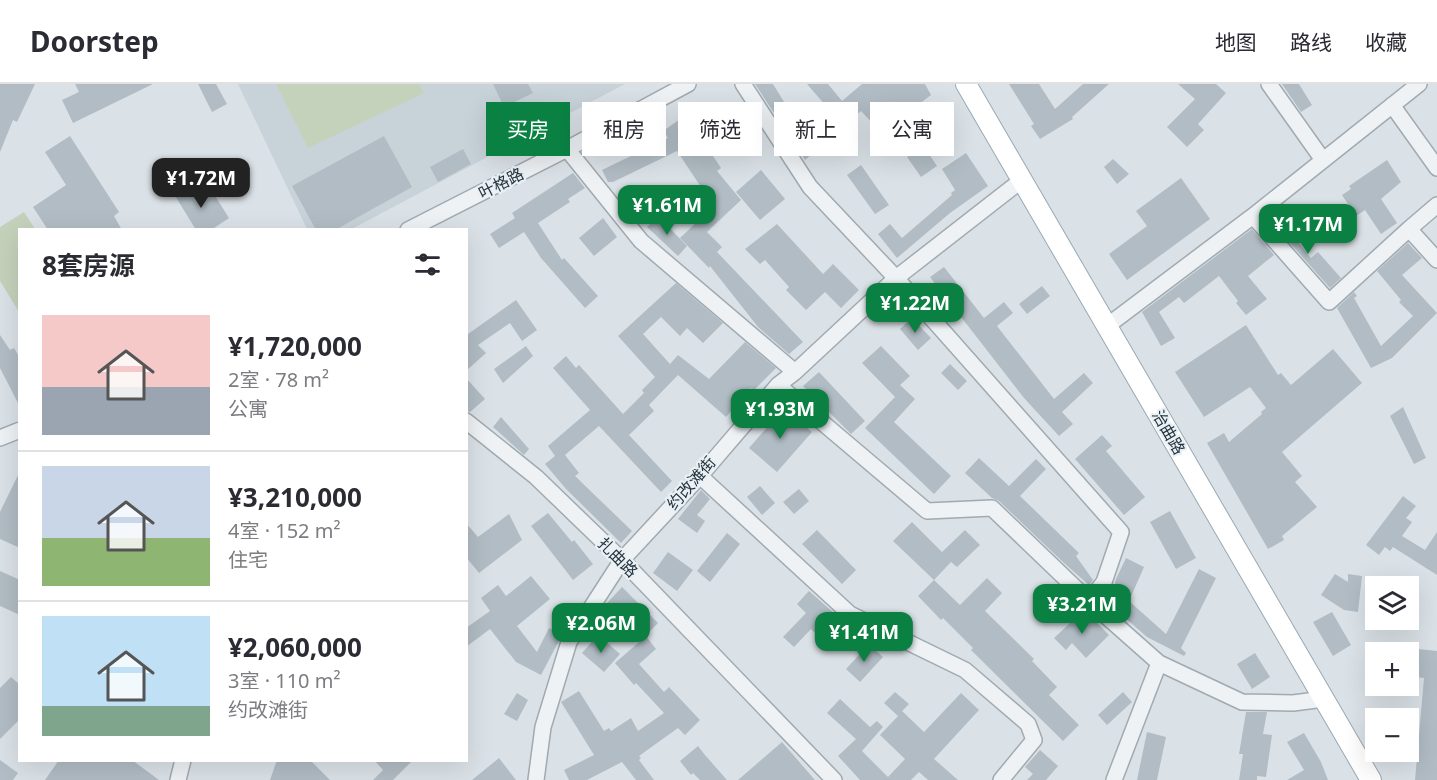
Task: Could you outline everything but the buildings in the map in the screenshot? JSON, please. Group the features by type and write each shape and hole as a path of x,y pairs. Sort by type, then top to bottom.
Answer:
{"main road":[{"name":"治曲路","path":"966,84 1371,780"}],"street":[{"name":"叶格路","path":"570,147 688,84"},
{"path":"743,84 810,187 896,278 1121,532 1104,582 1089,601"},
{"path":"1269,84 1323,160"},
{"path":"1107,326 1253,216 1419,84"},
{"path":"1392,105 1437,168"},
{"path":"570,153 641,241 795,372"},
{"name":"叶格路","path":"412,228 553,156"},
{"name":"约改滩街","path":"536,780 543,727 569,642 622,560 700,476 778,385 896,278 1023,179"},
{"path":"1253,216 1329,302 1437,205"},
{"path":"1409,229 1437,260"},
{"path":"778,385 927,511 992,508 1089,601 1159,663 1242,702 1293,703 1324,699"},
{"name":"扎曲路","path":"468,423 536,477 622,560 834,780"},
{"path":"0,438 18,431"},
{"path":"700,476 850,614 965,670 1028,724 1034,740 1001,780"},
{"path":"1114,780 1159,663"},
{"path":"178,780 182,762"}],"shaded area":[{"path":"238,84 625,84 591,102 582,102 582,107 570,113 570,102 486,102 486,156 489,156 354,228 307,228"}],"green space":[{"path":"276,84 419,84 424,93 308,148"},
{"path":"24,212 34,228 18,228 18,310 0,281 0,227"}]}
